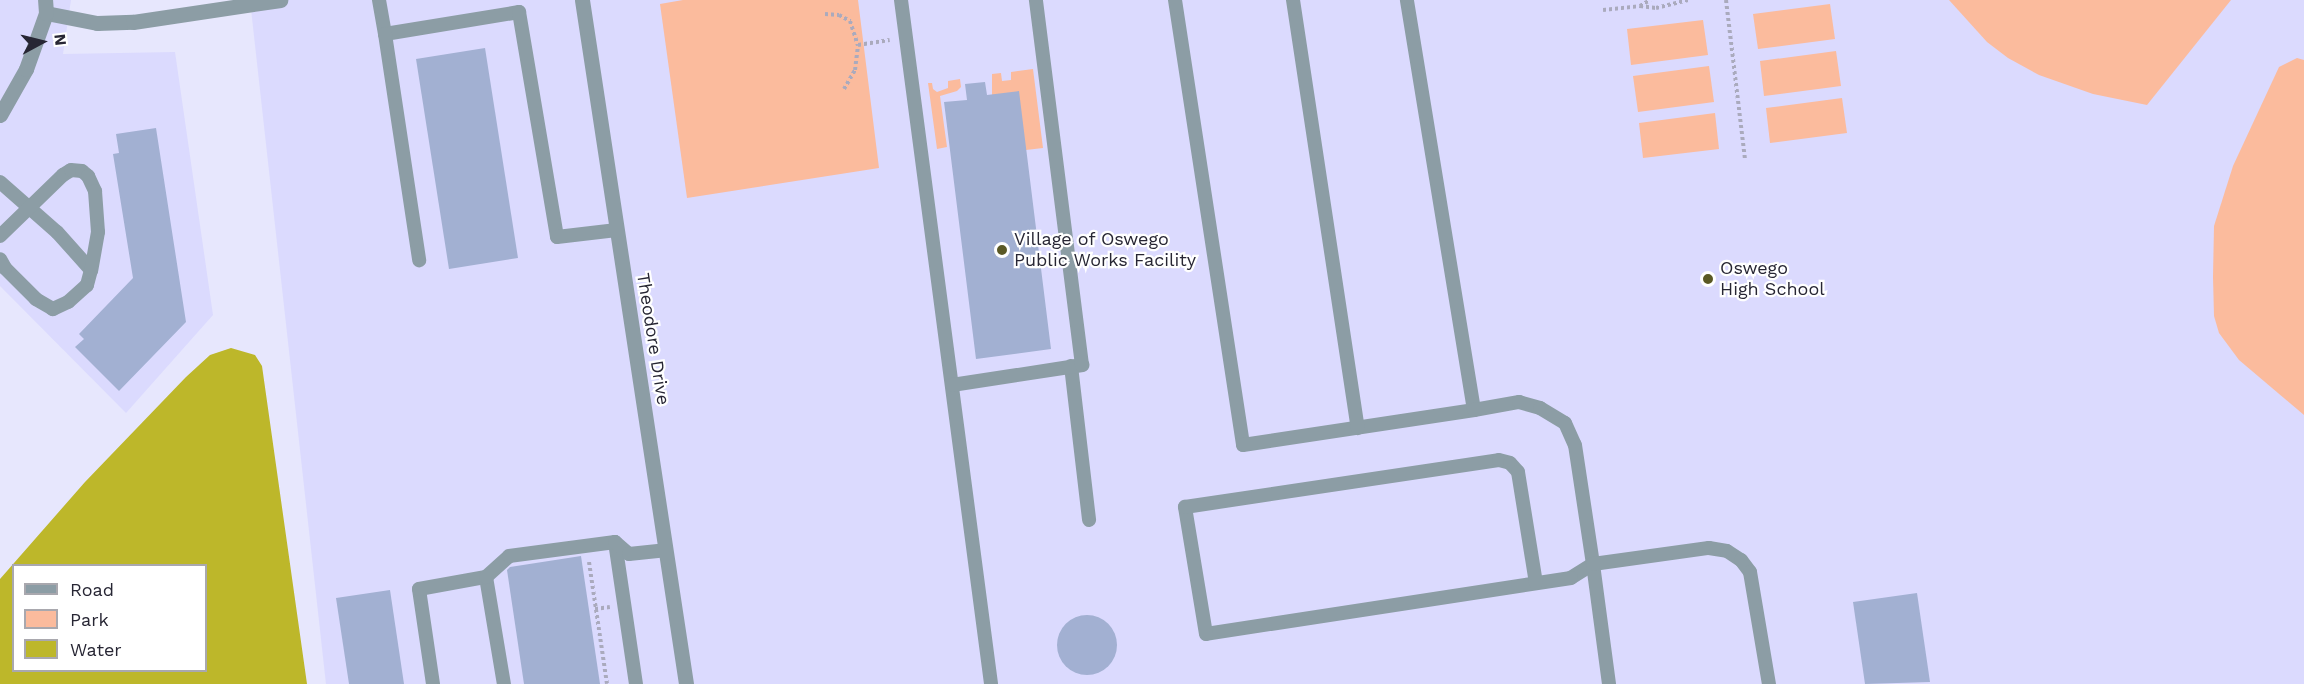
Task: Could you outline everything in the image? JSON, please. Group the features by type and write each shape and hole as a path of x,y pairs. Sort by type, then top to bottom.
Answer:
{"street":[{"path":"0,115 26,69 45,7 97,23 133,22 280,0"},
{"name":"Theodore Drive","path":"582,0 686,684"}],"lane":[{"path":"379,0 419,260"},
{"path":"901,0 991,684"},
{"path":"952,385 1082,364 1036,0"},
{"path":"1174,0 1243,446 1520,402 1540,408 1565,423 1575,445 1609,684"},
{"path":"1293,0 1358,428"},
{"path":"1407,0 1474,410"},
{"path":"385,34 519,12 557,237 617,230"},
{"path":"0,236 71,170 82,171 88,176 95,191 98,232 87,285 68,302 53,309 36,299 5,268 0,259"},
{"path":"0,182 57,232 91,270"},
{"path":"1071,366 1089,520"},
{"path":"1536,583 1518,472 1510,463 1499,460 1185,507 1206,634 1571,578 1593,564 1708,548 1727,551 1741,560 1750,572 1758,606 1769,684"},
{"path":"433,684 419,590 486,577 509,556 615,542 629,554 665,550"},
{"path":"615,542 636,684"},
{"path":"486,577 504,684"}],"path":[{"path":"1640,6 1650,0"},
{"path":"1603,10 1640,6 1672,6 1682,0 1688,0"},
{"path":"1726,0 1745,160"},
{"path":"825,14 839,15 850,21 858,45 855,70 844,89"},
{"path":"858,45 894,40"},
{"path":"588,562 606,682 599,682"},
{"path":"584,579 591,578"},
{"path":"585,586 592,585"},
{"path":"591,630 599,629"},
{"path":"593,638 600,637"}],"shaded area":[{"path":"0,0 71,0 63,54 175,52 213,315 126,413 0,286"},
{"path":"250,0 2304,0 2304,684 326,684"}],"green space":[{"path":"683,0 858,0 879,168 687,198 660,4"},
{"path":"1949,0 2231,0 2147,105 2093,94 2039,75 2008,58 1987,42"},
{"path":"1830,4 1835,39 1758,49 1753,14"},
{"path":"1703,20 1708,55 1631,65 1627,29"},
{"path":"1836,51 1841,86 1764,96 1760,61"},
{"path":"2297,58 2304,60 2304,415 2239,360 2219,333 2214,316 2213,277 2214,226 2233,166 2279,67"},
{"path":"1709,66 1714,102 1638,112 1633,76"},
{"path":"1033,69 1043,148 1026,150 992,95 992,74 1001,73 1002,81 1011,80 1011,72"},
{"path":"960,79 961,87 957,91 940,96 947,147 937,149 928,83 932,83 933,89 937,92 948,88 948,81"},
{"path":"1842,98 1847,133 1770,143 1766,108"},
{"path":"1715,113 1719,149 1643,158 1639,123"}],"water":[{"path":"231,348 255,355 262,366 307,684 0,684 0,579 12,565 12,672 207,672 207,564 13,564 85,482 210,355"}],"building":[{"path":"485,48 518,258 449,269 416,59"},
{"path":"985,82 987,95 1019,91 1051,349 976,359 944,102 967,100 965,84"},
{"path":"156,128 186,322 119,391 75,347 84,339 79,334 133,278 113,154 119,153 116,134"},
{"path":"581,556 600,684 524,684 507,570 510,567"},
{"path":"390,590 404,684 349,684 336,598"},
{"path":"1917,593 1930,682 1865,684 1853,602"},
{"path":"1087,615 1104,620 1112,628 1117,645 1112,662 1104,670 1087,675 1070,670 1062,662 1057,645 1062,628 1070,620"}],"place":[{"name":"Village of Oswego Public Works Facility","path":"1002,250"},
{"name":"Oswego High School","path":"1708,279"}]}
